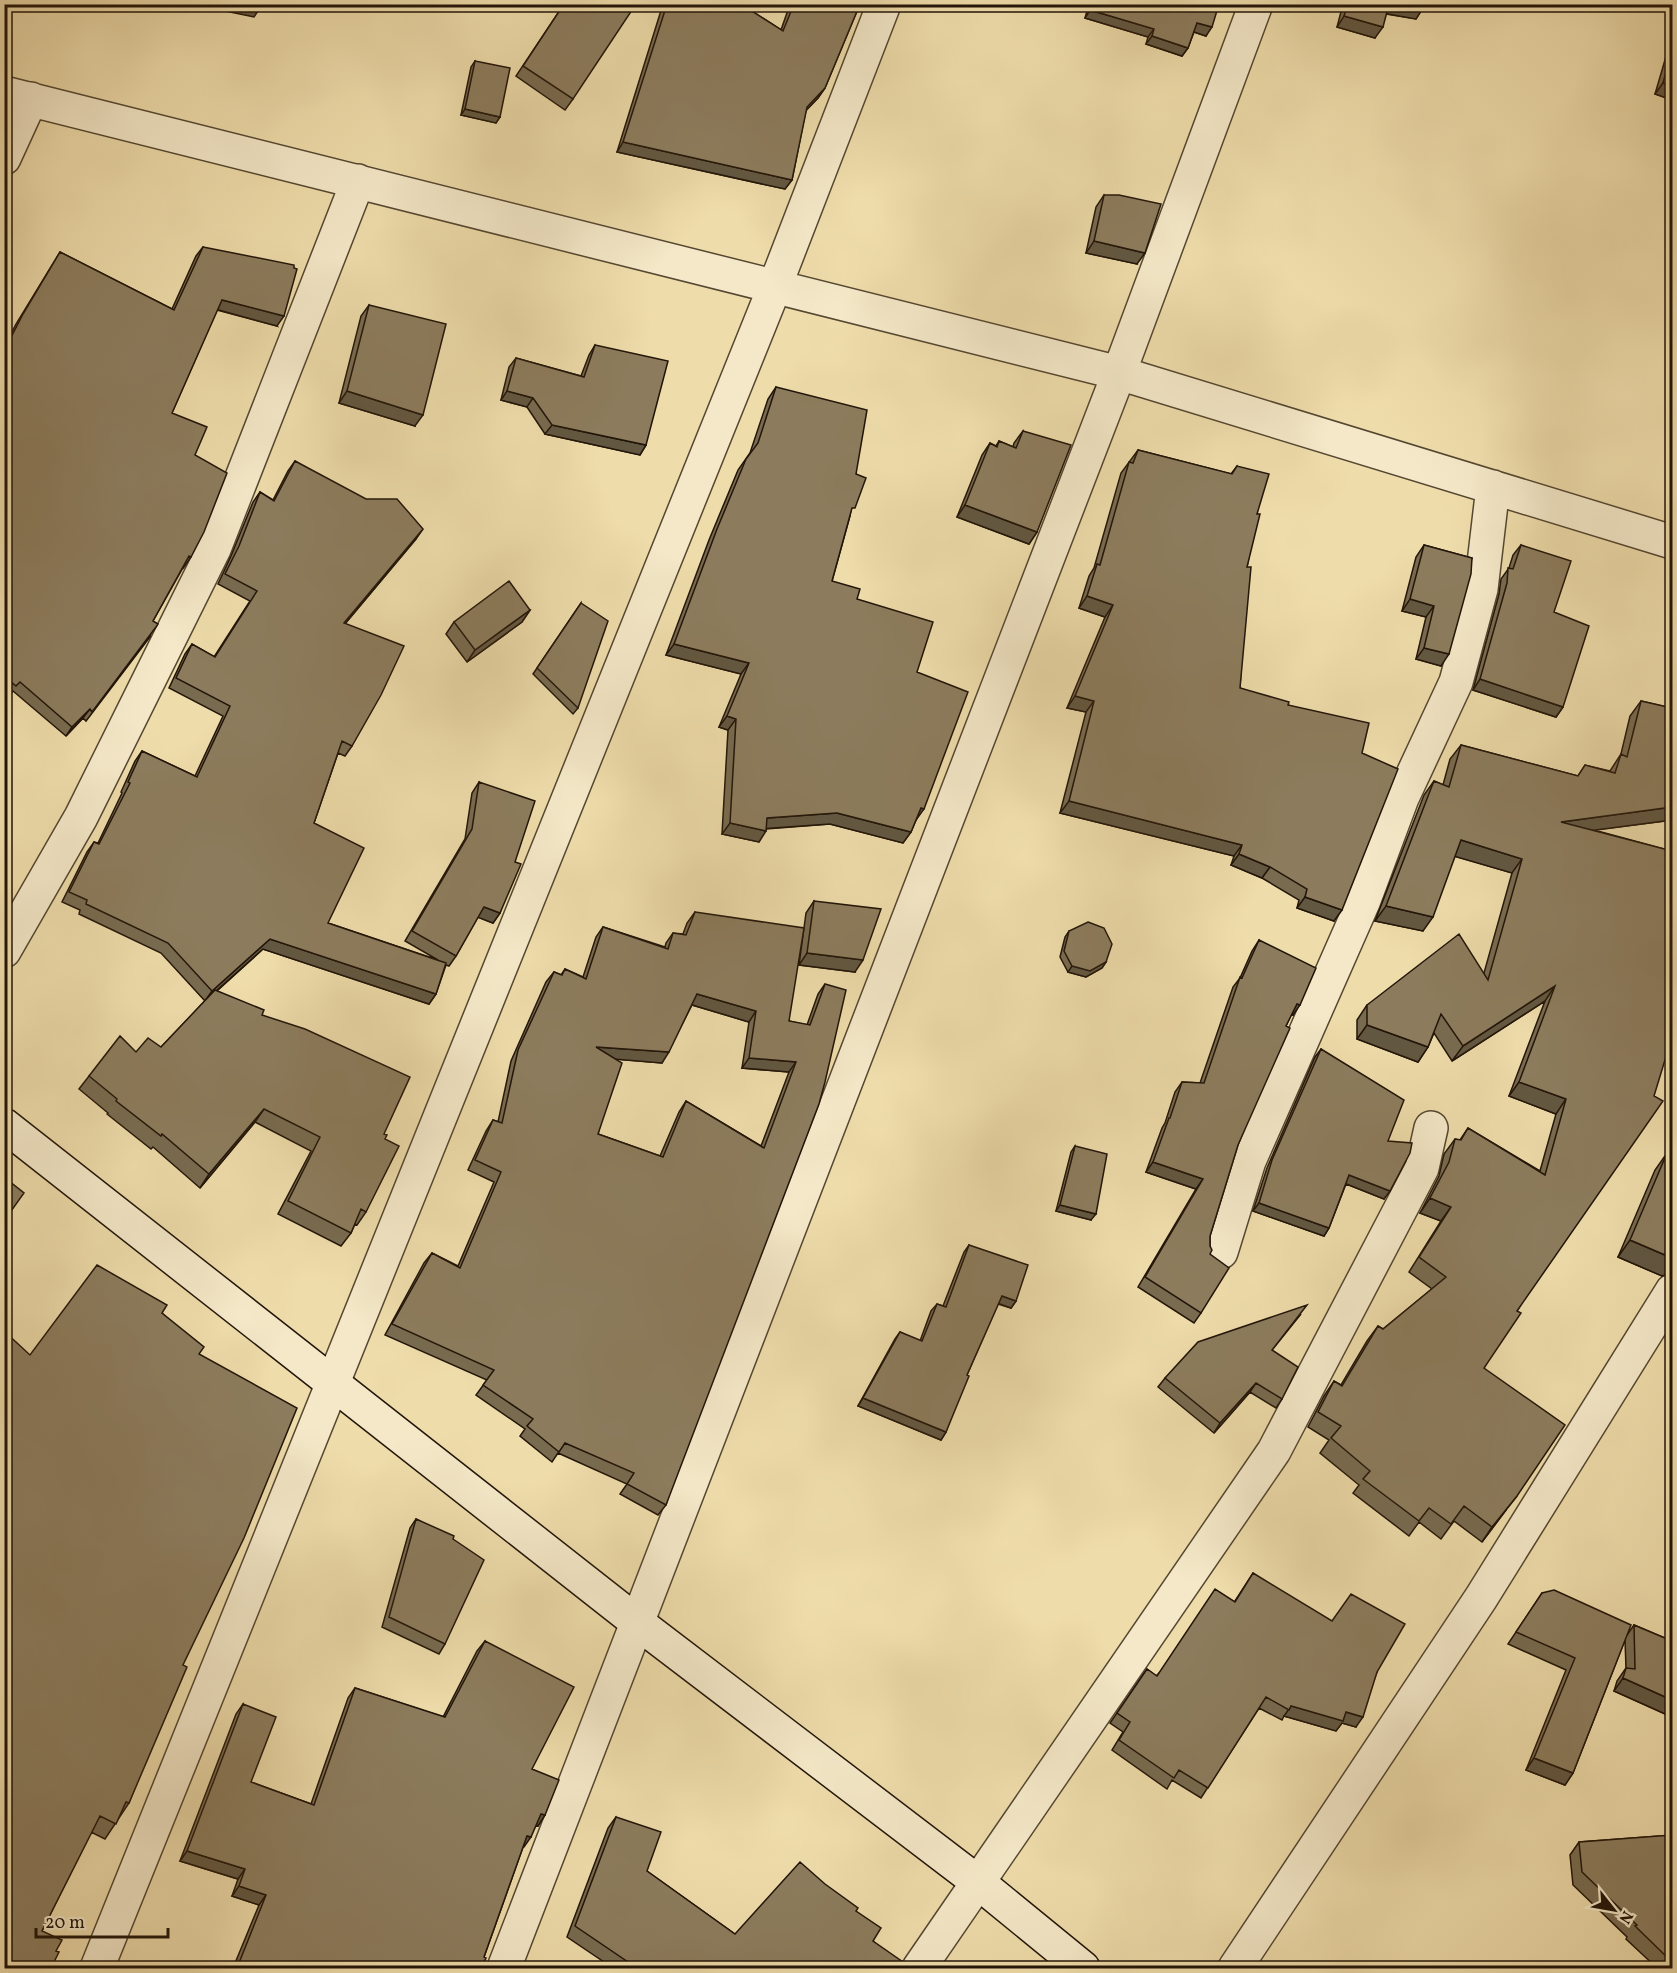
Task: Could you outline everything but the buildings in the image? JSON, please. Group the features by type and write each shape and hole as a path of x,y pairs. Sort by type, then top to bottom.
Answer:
{"street":[{"path":"97,1968 775,286 884,4"},
{"path":"504,1968 1119,373 1256,4"},
{"path":"4,158 18,96 1119,373 1672,542"},
{"path":"4,951 81,817 214,549 358,182"},
{"path":"1221,1252 1249,1161 1364,900 1402,798 1456,682 1481,589 1493,487"},
{"path":"4,1125 638,1623 979,1883 1083,1968"},
{"path":"920,1968 1274,1451 1422,1168 1431,1128"},
{"path":"1236,1968 1481,1598 1672,1291"}]}
